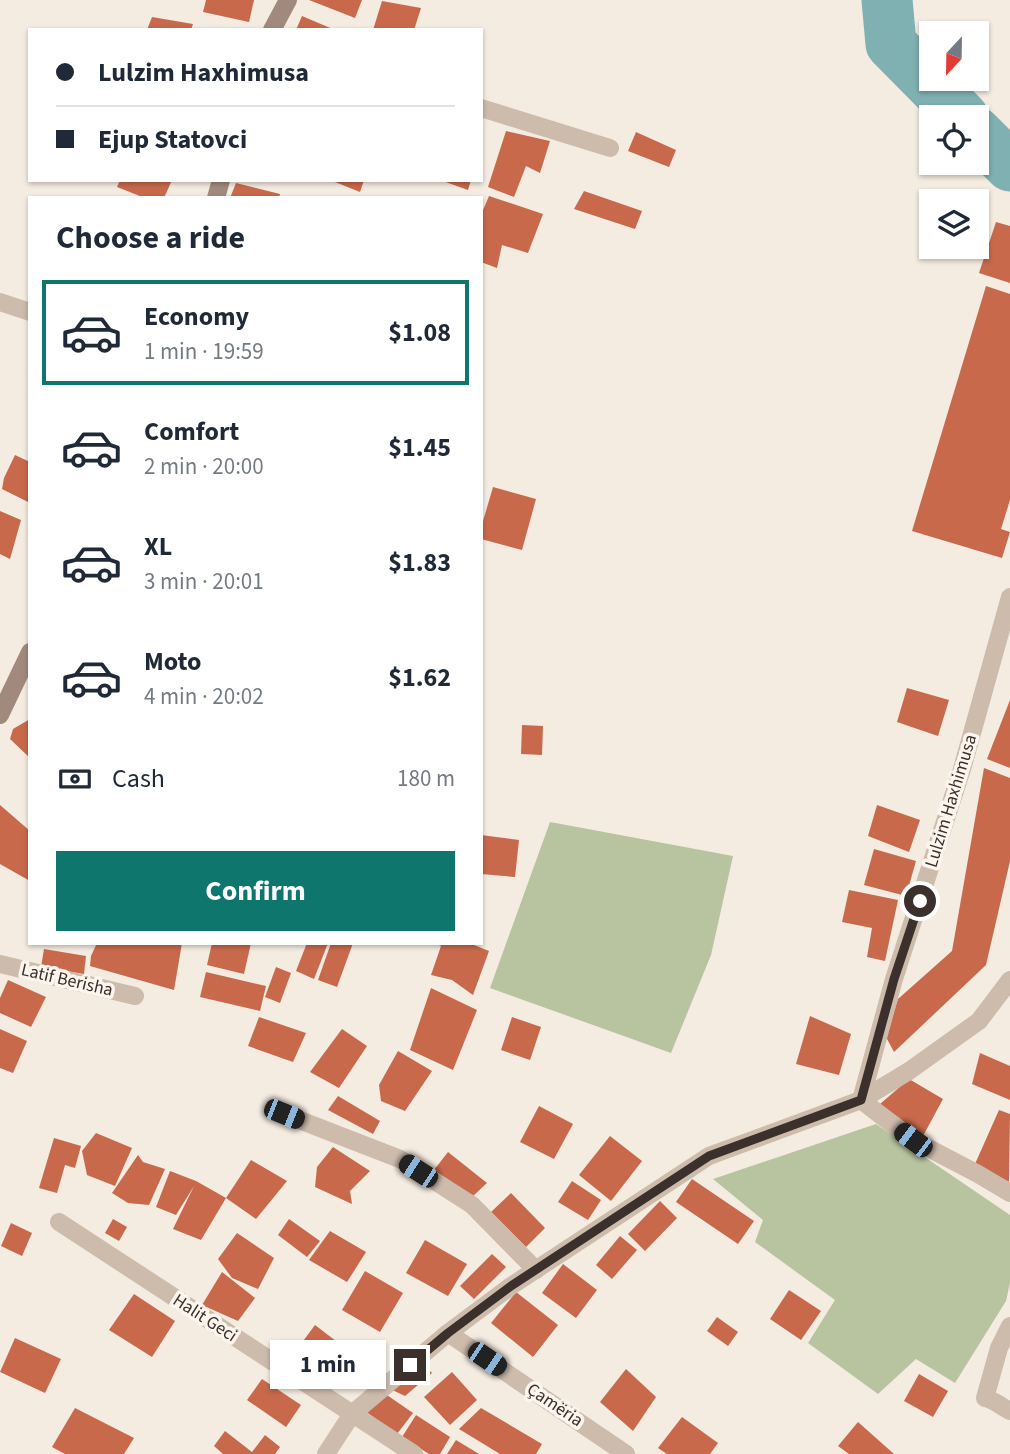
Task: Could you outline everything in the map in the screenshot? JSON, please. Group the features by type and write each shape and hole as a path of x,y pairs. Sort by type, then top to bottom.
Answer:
{"main road":[{"path":"273,28 288,0"},
{"path":"0,715 28,656"}],"street":[{"path":"483,109 610,148"},
{"path":"0,302 28,311"},
{"name":"Lulzim Haxhimusa","path":"861,1100 894,979 962,769 1010,597"},
{"name":"Latif Berisha","path":"0,964 135,996"},
{"path":"326,1454 352,1414 448,1333 536,1270 709,1156 861,1100 909,1071 979,1021 1010,980"},
{"path":"861,1100 913,1140 1010,1193"},
{"path":"284,1114 400,1159 472,1205 536,1270"},
{"name":"Halit Geci","path":"59,1222 414,1454"},
{"path":"1010,1326 999,1348 985,1398 995,1400 1010,1411"},
{"name":"Çamëria","path":"448,1333 626,1454"}],"green space":[{"path":"550,822 733,856 711,955 671,1053 490,988"},
{"path":"876,1124 1010,1215 1010,1283 1006,1301 955,1383 916,1359 878,1394 808,1343 835,1300 755,1242 763,1220 713,1179"}],"building":[{"path":"206,0 254,0 249,22 203,12"},
{"path":"309,0 362,0 355,18"},
{"path":"382,1 421,8 415,28 374,28"},
{"path":"302,16 330,28 297,28"},
{"path":"152,17 193,24 192,28 148,28"},
{"path":"506,131 550,141 540,173 526,166 514,197 488,187"},
{"path":"636,132 676,150 669,167 628,151"},
{"path":"119,182 171,182 165,196 140,196 117,187"},
{"path":"335,182 363,182 360,192"},
{"path":"446,182 470,182 468,190"},
{"path":"236,183 280,194 280,196 231,196"},
{"path":"584,191 642,211 635,229 574,209"},
{"path":"489,196 543,214 528,253 502,245 497,268 483,263 483,210"},
{"path":"996,222 1010,226 1010,283 979,273 984,259 989,259 989,243"},
{"path":"986,286 1010,294 1010,500 1001,529 1010,532 1002,558 912,531"},
{"path":"15,455 28,461 28,502 2,489"},
{"path":"493,487 536,499 522,550 483,540 483,521"},
{"path":"0,511 21,520 10,559 0,554"},
{"path":"907,688 949,700 938,736 897,722"},
{"path":"1010,700 1010,768 987,759"},
{"path":"28,720 28,756 10,739 13,729"},
{"path":"522,725 543,726 542,755 521,754"},
{"path":"984,768 1010,778 1010,861 986,965 894,1052 886,1037 898,999 952,951"},
{"path":"0,805 28,829 28,880 0,864"},
{"path":"877,805 920,820 909,852 868,836"},
{"path":"483,835 519,840 515,877 483,874"},
{"path":"874,849 916,861 906,896 864,885"},
{"path":"849,890 898,900 885,961 867,957 872,928 842,922"},
{"path":"96,945 182,945 174,990 90,966"},
{"path":"212,945 251,945 244,974 207,965"},
{"path":"306,945 327,945 314,979 296,971"},
{"path":"330,945 352,945 337,987 318,980"},
{"path":"439,945 474,945 489,951 473,995 452,980 431,975 441,946"},
{"path":"44,949 86,956 84,974 41,967"},
{"path":"276,967 291,973 280,1003 265,997"},
{"path":"206,972 266,986 260,1011 200,997"},
{"path":"8,980 46,997 31,1027 0,1013 0,998"},
{"path":"431,988 477,1010 453,1070 410,1050"},
{"path":"810,1016 851,1034 839,1075 796,1064"},
{"path":"259,1017 306,1033 293,1062 248,1046"},
{"path":"512,1017 541,1027 530,1060 501,1050"},
{"path":"0,1029 27,1041 13,1073 0,1068"},
{"path":"342,1029 367,1046 339,1088 310,1072"},
{"path":"398,1051 432,1071 405,1111 381,1101 379,1085"},
{"path":"980,1053 1010,1066 1010,1100 972,1084"},
{"path":"909,1079 943,1099 923,1136 880,1104"},
{"path":"338,1096 380,1121 373,1134 328,1110"},
{"path":"539,1106 573,1124 554,1159 520,1142"},
{"path":"999,1110 1010,1114 1009,1182 975,1164"},
{"path":"96,1133 132,1148 115,1186 87,1175 82,1151"},
{"path":"610,1136 642,1161 611,1201 579,1175"},
{"path":"54,1138 81,1146 75,1168 65,1165 57,1193 39,1188"},
{"path":"333,1147 370,1171 350,1191 352,1204 315,1187 317,1167"},
{"path":"448,1152 487,1183 472,1197 434,1170"},
{"path":"138,1155 143,1162 165,1169 149,1205 128,1203 112,1193"},
{"path":"251,1160 287,1181 256,1219 226,1198"},
{"path":"170,1171 196,1181 226,1198 201,1240 173,1229 194,1186 176,1215 156,1207"},
{"path":"692,1179 754,1221 738,1244 676,1202"},
{"path":"572,1181 601,1200 588,1220 558,1202"},
{"path":"511,1193 545,1228 526,1247 491,1212"},
{"path":"660,1201 677,1218 645,1251 628,1234"},
{"path":"113,1219 127,1227 119,1241 105,1233"},
{"path":"289,1219 320,1241 307,1257 278,1235"},
{"path":"11,1223 32,1233 22,1256 1,1246"},
{"path":"330,1231 366,1252 347,1282 309,1260"},
{"path":"237,1233 274,1258 258,1289 232,1278 218,1259"},
{"path":"620,1236 637,1250 612,1279 596,1265"},
{"path":"425,1240 467,1264 448,1296 406,1273"},
{"path":"492,1254 506,1267 474,1299 460,1286"},
{"path":"563,1264 597,1290 576,1318 542,1293"},
{"path":"365,1271 403,1293 380,1332 342,1310"},
{"path":"222,1272 255,1298 238,1321 202,1305"},
{"path":"789,1290 821,1311 801,1340 770,1319"},
{"path":"516,1292 558,1325 533,1357 491,1323"},
{"path":"134,1294 175,1321 152,1357 109,1330"},
{"path":"717,1317 738,1332 728,1346 707,1331"},
{"path":"315,1325 349,1351 326,1382 292,1356"},
{"path":"15,1338 61,1359 45,1393 0,1372"},
{"path":"419,1359 432,1373 405,1396 386,1387"},
{"path":"626,1369 656,1397 633,1431 600,1402"},
{"path":"452,1372 477,1400 450,1425 424,1397"},
{"path":"919,1374 948,1391 933,1417 904,1401"},
{"path":"262,1379 301,1405 286,1427 247,1400"},
{"path":"384,1393 413,1413 397,1434 365,1411"},
{"path":"75,1408 134,1438 124,1454 65,1454 52,1447"},
{"path":"481,1408 542,1444 536,1454 500,1454 459,1429"},
{"path":"416,1415 450,1437 440,1454 429,1454 402,1437"},
{"path":"682,1417 718,1443 710,1454 667,1454 658,1448"},
{"path":"858,1422 894,1454 849,1454 838,1446"},
{"path":"225,1431 252,1452 265,1435 280,1447 275,1454 223,1454 214,1446"},
{"path":"456,1440 479,1454 447,1454"}],"waterway":[{"path":"887,0 891,44 951,105"},
{"path":"989,145 1010,166"}],"route":[{"path":"410,1365 511,1286 709,1156 861,1100 894,979 920,901"}]}
